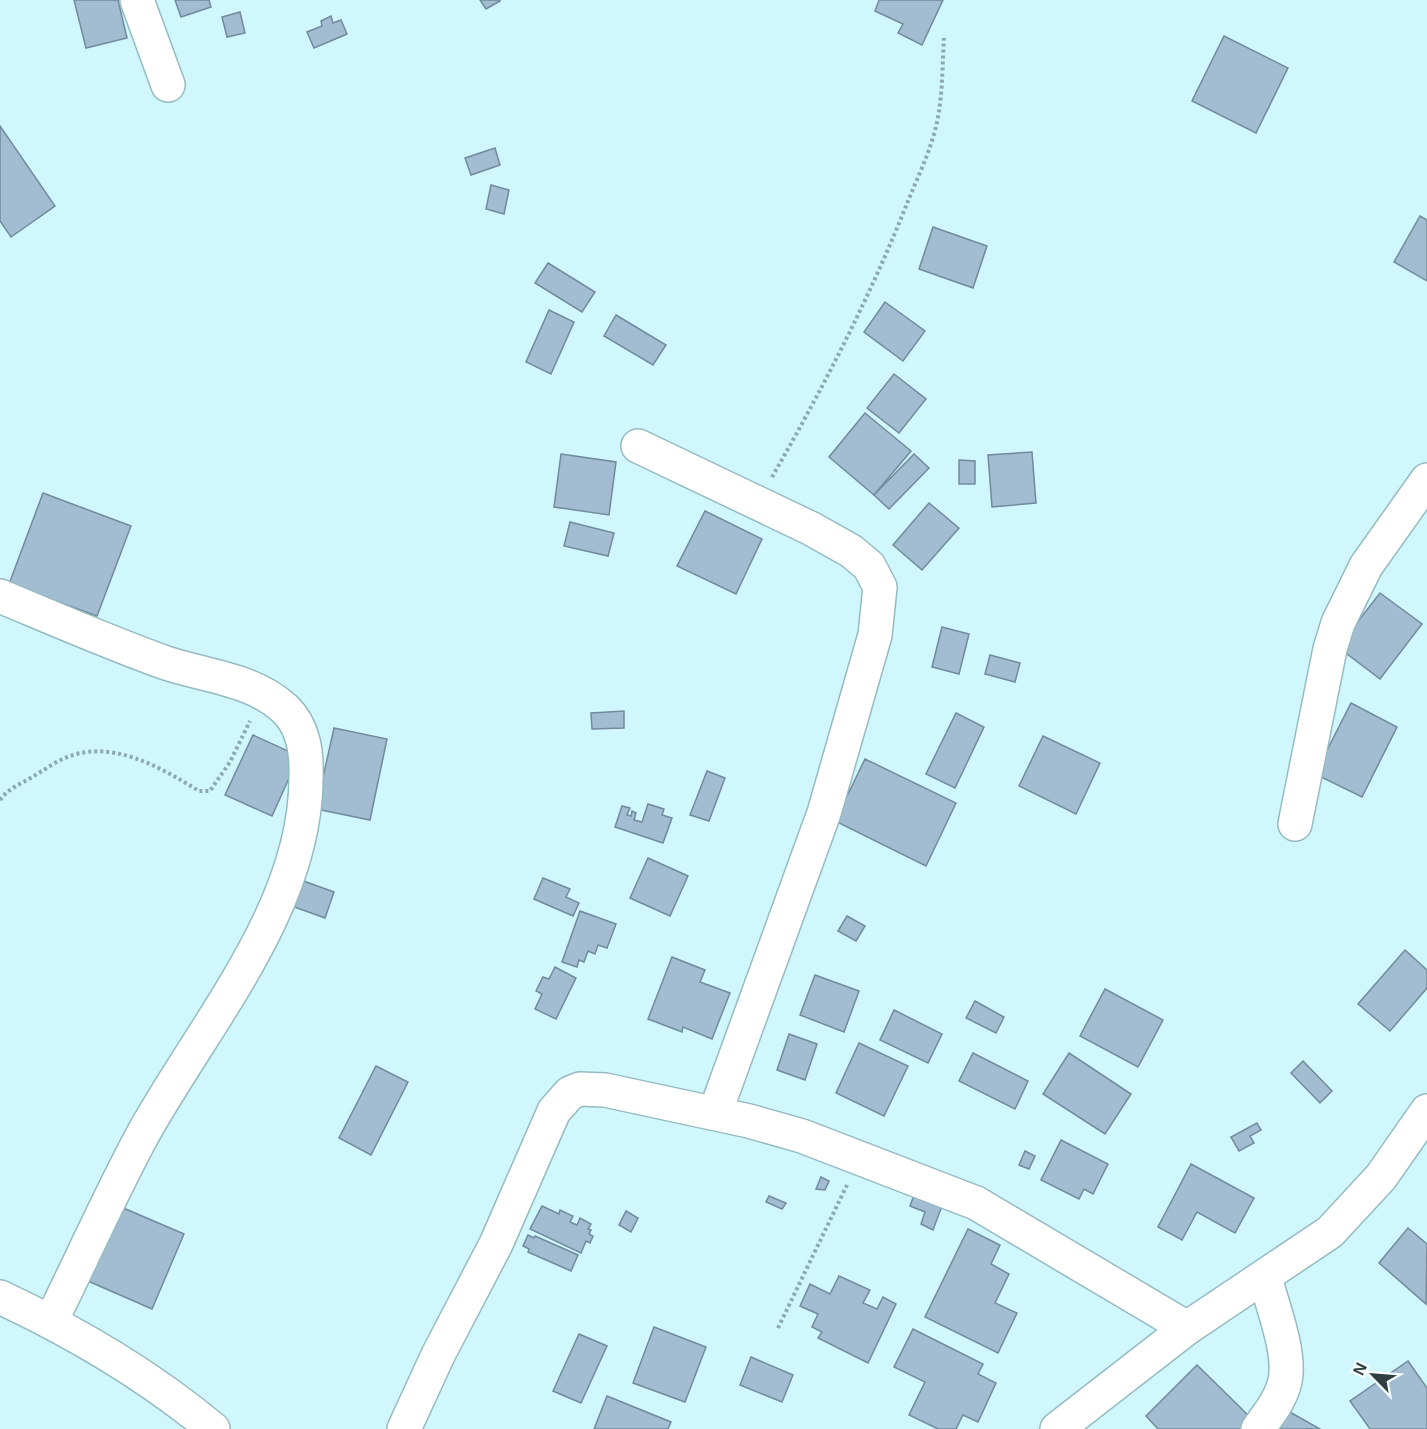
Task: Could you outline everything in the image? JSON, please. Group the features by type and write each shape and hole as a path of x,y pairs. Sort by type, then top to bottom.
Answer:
{"street":[{"path":"136,0 168,85"},
{"path":"638,446 851,551 869,566 881,593 875,635 824,813 716,1113"},
{"path":"1295,824 1338,623 1376,549 1427,480"},
{"path":"0,596 168,663 223,678 267,695 292,717 304,742 307,758 303,822 294,863 272,919 142,1136 51,1321"},
{"path":"404,1429 438,1355 496,1244 549,1121 565,1096 580,1089 605,1090 716,1113 802,1136 860,1157 976,1203 1187,1328"},
{"path":"1057,1429 1187,1328 1330,1232 1381,1177 1427,1111"},
{"path":"1258,1429 1274,1408 1284,1384 1286,1360 1264,1277"},
{"path":"0,1298 51,1321 132,1369 213,1429"}],"path":[{"path":"757,504 799,431 886,257 934,134 944,38"},
{"path":"0,800 11,788 65,757 88,753 122,753 199,790 212,790 230,762 246,727 267,695"},
{"path":"778,1328 860,1157"}],"building":[{"path":"74,0 118,0 127,38 86,48"},
{"path":"175,0 209,0 211,7 181,17"},
{"path":"480,0 500,0 500,1 486,9"},
{"path":"879,0 943,0 922,45 898,33 903,24 875,11"},
{"path":"240,12 245,33 227,37 222,17"},
{"path":"331,16 333,23 341,20 347,34 314,48 307,32 322,26 321,21"},
{"path":"1224,36 1288,68 1256,133 1192,101"},
{"path":"0,126 55,206 11,237 0,221"},
{"path":"495,148 500,165 471,175 465,158"},
{"path":"491,185 509,190 504,214 486,209"},
{"path":"1420,216 1427,220 1427,281 1394,262"},
{"path":"933,227 987,246 973,288 919,269"},
{"path":"548,263 595,292 582,312 535,283"},
{"path":"885,302 925,331 903,361 864,332"},
{"path":"549,310 574,322 551,374 526,362"},
{"path":"616,315 666,345 653,365 604,336"},
{"path":"894,374 926,399 899,433 867,408"},
{"path":"865,413 911,451 874,495 829,457"},
{"path":"1032,452 1036,503 992,507 988,455"},
{"path":"561,454 616,462 609,515 554,507"},
{"path":"914,454 929,468 889,509 874,495"},
{"path":"959,460 975,461 975,484 959,484"},
{"path":"43,493 131,526 97,616 9,584"},
{"path":"929,503 959,528 922,570 893,545"},
{"path":"705,511 762,539 736,594 677,566"},
{"path":"570,522 614,533 608,556 564,546"},
{"path":"1380,593 1422,624 1380,679 1338,647"},
{"path":"942,627 969,634 959,674 932,667"},
{"path":"990,655 1020,663 1015,682 985,674"},
{"path":"1351,703 1397,727 1362,797 1315,774"},
{"path":"624,711 624,728 592,729 591,713"},
{"path":"956,713 984,727 955,788 926,774"},
{"path":"334,728 387,739 370,820 316,809"},
{"path":"253,735 299,756 272,816 225,795"},
{"path":"1043,736 1100,763 1076,814 1019,786"},
{"path":"865,759 956,803 926,866 835,821"},
{"path":"707,771 725,778 709,821 690,815"},
{"path":"648,804 664,809 662,815 672,818 663,843 615,827 622,806 630,808 627,815 631,816 632,811 636,813 634,820 642,822"},
{"path":"648,858 688,876 670,916 630,898"},
{"path":"543,878 570,889 566,897 579,903 573,916 534,899"},
{"path":"298,879 334,892 325,918 289,905"},
{"path":"580,911 616,924 607,948 598,945 595,954 588,951 584,962 579,960 577,967 562,962"},
{"path":"847,916 865,926 856,941 838,931"},
{"path":"1405,950 1427,970 1427,988 1390,1031 1358,1004"},
{"path":"672,957 705,970 700,982 730,993 712,1039 683,1027 682,1032 648,1019"},
{"path":"555,967 576,978 556,1019 535,1009 542,994 536,991 543,977 549,979"},
{"path":"815,975 859,991 844,1032 800,1015"},
{"path":"1105,989 1163,1020 1138,1067 1080,1036"},
{"path":"975,1001 1004,1017 996,1033 966,1018"},
{"path":"894,1010 942,1034 928,1063 880,1040"},
{"path":"789,1034 817,1044 805,1080 777,1070"},
{"path":"859,1043 908,1066 884,1116 836,1093"},
{"path":"973,1053 1028,1081 1015,1109 959,1081"},
{"path":"1069,1053 1131,1094 1105,1134 1043,1094"},
{"path":"1303,1061 1332,1091 1320,1103 1291,1073"},
{"path":"376,1066 408,1082 371,1155 339,1138"},
{"path":"1257,1123 1261,1130 1250,1136 1254,1143 1239,1151 1231,1137"},
{"path":"1061,1140 1108,1164 1093,1194 1084,1189 1079,1199 1041,1180"},
{"path":"1025,1151 1035,1156 1029,1169 1019,1165"},
{"path":"1191,1164 1254,1198 1235,1233 1197,1212 1182,1240 1158,1227"},
{"path":"821,1177 829,1181 825,1190 816,1189"},
{"path":"914,1195 942,1206 933,1230 921,1224 925,1212 910,1206"},
{"path":"769,1196 786,1203 782,1209 766,1202"},
{"path":"542,1206 559,1214 560,1210 573,1216 570,1222 577,1225 580,1218 591,1224 588,1229 591,1230 589,1234 593,1236 590,1243 586,1241 581,1253 530,1229"},
{"path":"121,1207 184,1234 152,1309 88,1281"},
{"path":"626,1211 638,1218 631,1232 619,1225"},
{"path":"1408,1228 1427,1244 1426,1304 1379,1263"},
{"path":"968,1229 1000,1245 991,1264 1009,1274 995,1303 1017,1313 998,1353 925,1317"},
{"path":"528,1235 578,1255 571,1271 528,1252 529,1249 523,1246"},
{"path":"839,1276 870,1290 863,1303 877,1309 883,1297 896,1304 868,1363 818,1338 822,1332 812,1327 818,1314 800,1306 810,1284 830,1294"},
{"path":"654,1327 706,1347 685,1402 633,1383"},
{"path":"913,1329 983,1364 978,1374 996,1383 978,1422 963,1415 956,1429 938,1429 909,1415 925,1382 894,1367"},
{"path":"579,1334 607,1346 581,1403 553,1391"},
{"path":"751,1357 793,1375 782,1402 740,1385"},
{"path":"1408,1361 1427,1388 1427,1429 1370,1429 1350,1401"},
{"path":"1197,1365 1252,1419 1242,1429 1158,1429 1146,1416"},
{"path":"607,1396 671,1422 668,1429 594,1429"},
{"path":"1279,1406 1320,1429 1266,1429"}]}
